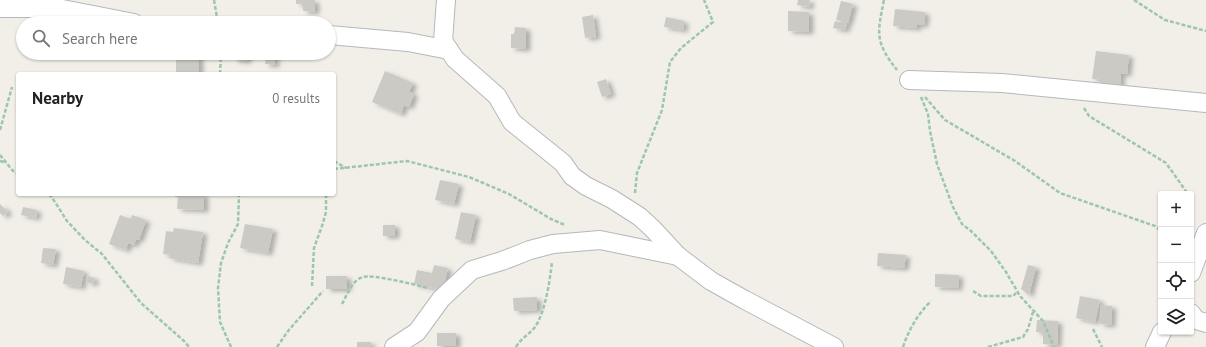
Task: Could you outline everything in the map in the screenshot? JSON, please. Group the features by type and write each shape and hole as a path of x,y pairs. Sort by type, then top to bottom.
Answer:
{"street":[{"path":"446,0 443,41 449,50 456,59 497,96 512,122 563,164 572,176 586,186 612,199 640,217 678,256 711,281 834,347"},
{"path":"0,8 57,8 98,16"},
{"path":"336,36 408,42 449,50"},
{"path":"909,80 1002,83 1206,103"},
{"path":"1194,265 1206,233"},
{"path":"394,347 417,332 441,299 472,270 502,261 530,250 553,244 600,240 678,256"},
{"path":"1194,317 1196,320 1206,323"},
{"path":"1155,347 1161,335"}],"path":[{"path":"214,0 217,16"},
{"path":"640,217 635,189 637,173 662,110 670,62 681,48 713,22 704,0"},
{"path":"884,0 878,35 884,52 897,69 945,120 1015,161 1060,194 1155,226 1158,228"},
{"path":"1134,0 1165,20 1206,31"},
{"path":"220,72 221,60"},
{"path":"909,80 921,96 928,114 937,164 953,207 962,224 991,251 1006,272 1017,292 1043,321 1054,347"},
{"path":"0,130 12,88"},
{"path":"1073,90 1089,116 1166,163 1186,191"},
{"path":"0,155 16,173"},
{"path":"0,160 7,163"},
{"path":"336,169 407,161 469,177 509,194 551,219 572,228"},
{"path":"336,163 346,168"},
{"path":"51,196 67,221 85,240 102,254 141,303 189,347"},
{"path":"231,347 220,322 218,288 221,263 228,243 238,224 239,196"},
{"path":"312,286 314,248 326,212 326,196"},
{"path":"516,347 520,340 535,327 544,307 551,273 553,244"},
{"path":"342,304 354,284 363,277 375,277 448,292"},
{"path":"277,347 288,331 323,291"},
{"path":"973,291 981,296 1012,296 1017,292"},
{"path":"903,347 907,336 921,311 931,301"},
{"path":"988,347 1023,337 1028,330 1034,311"},
{"path":"1093,329 1102,347"}],"building":[{"path":"296,0 315,0 315,12 303,11 303,4 296,4"},
{"path":"798,0 810,0 809,7 797,5"},
{"path":"841,1 853,4 848,23 836,20"},
{"path":"895,9 925,12 924,25 917,24 917,28 893,26"},
{"path":"788,11 809,12 809,32 788,31"},
{"path":"593,15 596,37 585,38 582,17"},
{"path":"666,17 684,21 683,30 664,27"},
{"path":"835,21 847,23 845,30 833,28"},
{"path":"515,27 526,28 526,49 511,48 511,34 514,34"},
{"path":"1096,51 1129,55 1127,74 1121,73 1120,87 1101,85 1101,80 1092,79"},
{"path":"176,60 199,60 199,72 176,72"},
{"path":"265,60 275,60 275,65 265,64"},
{"path":"385,71 413,83 409,92 414,94 409,107 404,105 401,114 372,102"},
{"path":"606,79 611,94 602,97 597,82"},
{"path":"440,180 459,184 454,204 435,200"},
{"path":"204,196 204,210 177,209 178,197 175,197"},
{"path":"0,204 8,212 3,216 0,213"},
{"path":"23,207 37,210 36,218 21,215"},
{"path":"461,212 476,215 470,242 455,239"},
{"path":"120,215 131,219 132,215 146,220 139,240 136,239 134,245 128,243 126,250 109,244"},
{"path":"245,224 273,229 268,253 240,248"},
{"path":"383,225 395,225 395,236 383,236"},
{"path":"174,228 203,232 198,263 169,258 170,255 163,254 166,231 173,232"},
{"path":"43,248 56,249 53,265 41,263"},
{"path":"878,253 906,255 904,268 877,266"},
{"path":"434,265 448,268 443,290 414,284 417,270 432,273"},
{"path":"1028,265 1036,267 1029,295 1021,289"},
{"path":"66,267 84,271 81,287 63,284"},
{"path":"935,274 959,275 958,288 935,287"},
{"path":"88,276 95,278 93,284 86,282"},
{"path":"326,276 347,276 347,289 326,289"},
{"path":"1080,296 1100,300 1095,322 1076,318"},
{"path":"537,297 537,310 514,311 513,298"},
{"path":"1101,305 1112,306 1111,325 1100,324"},
{"path":"1037,320 1058,321 1057,345 1043,344 1043,333 1036,332"},
{"path":"437,333 456,333 456,346 437,346"},
{"path":"357,342 371,342 371,347 357,347"}]}
